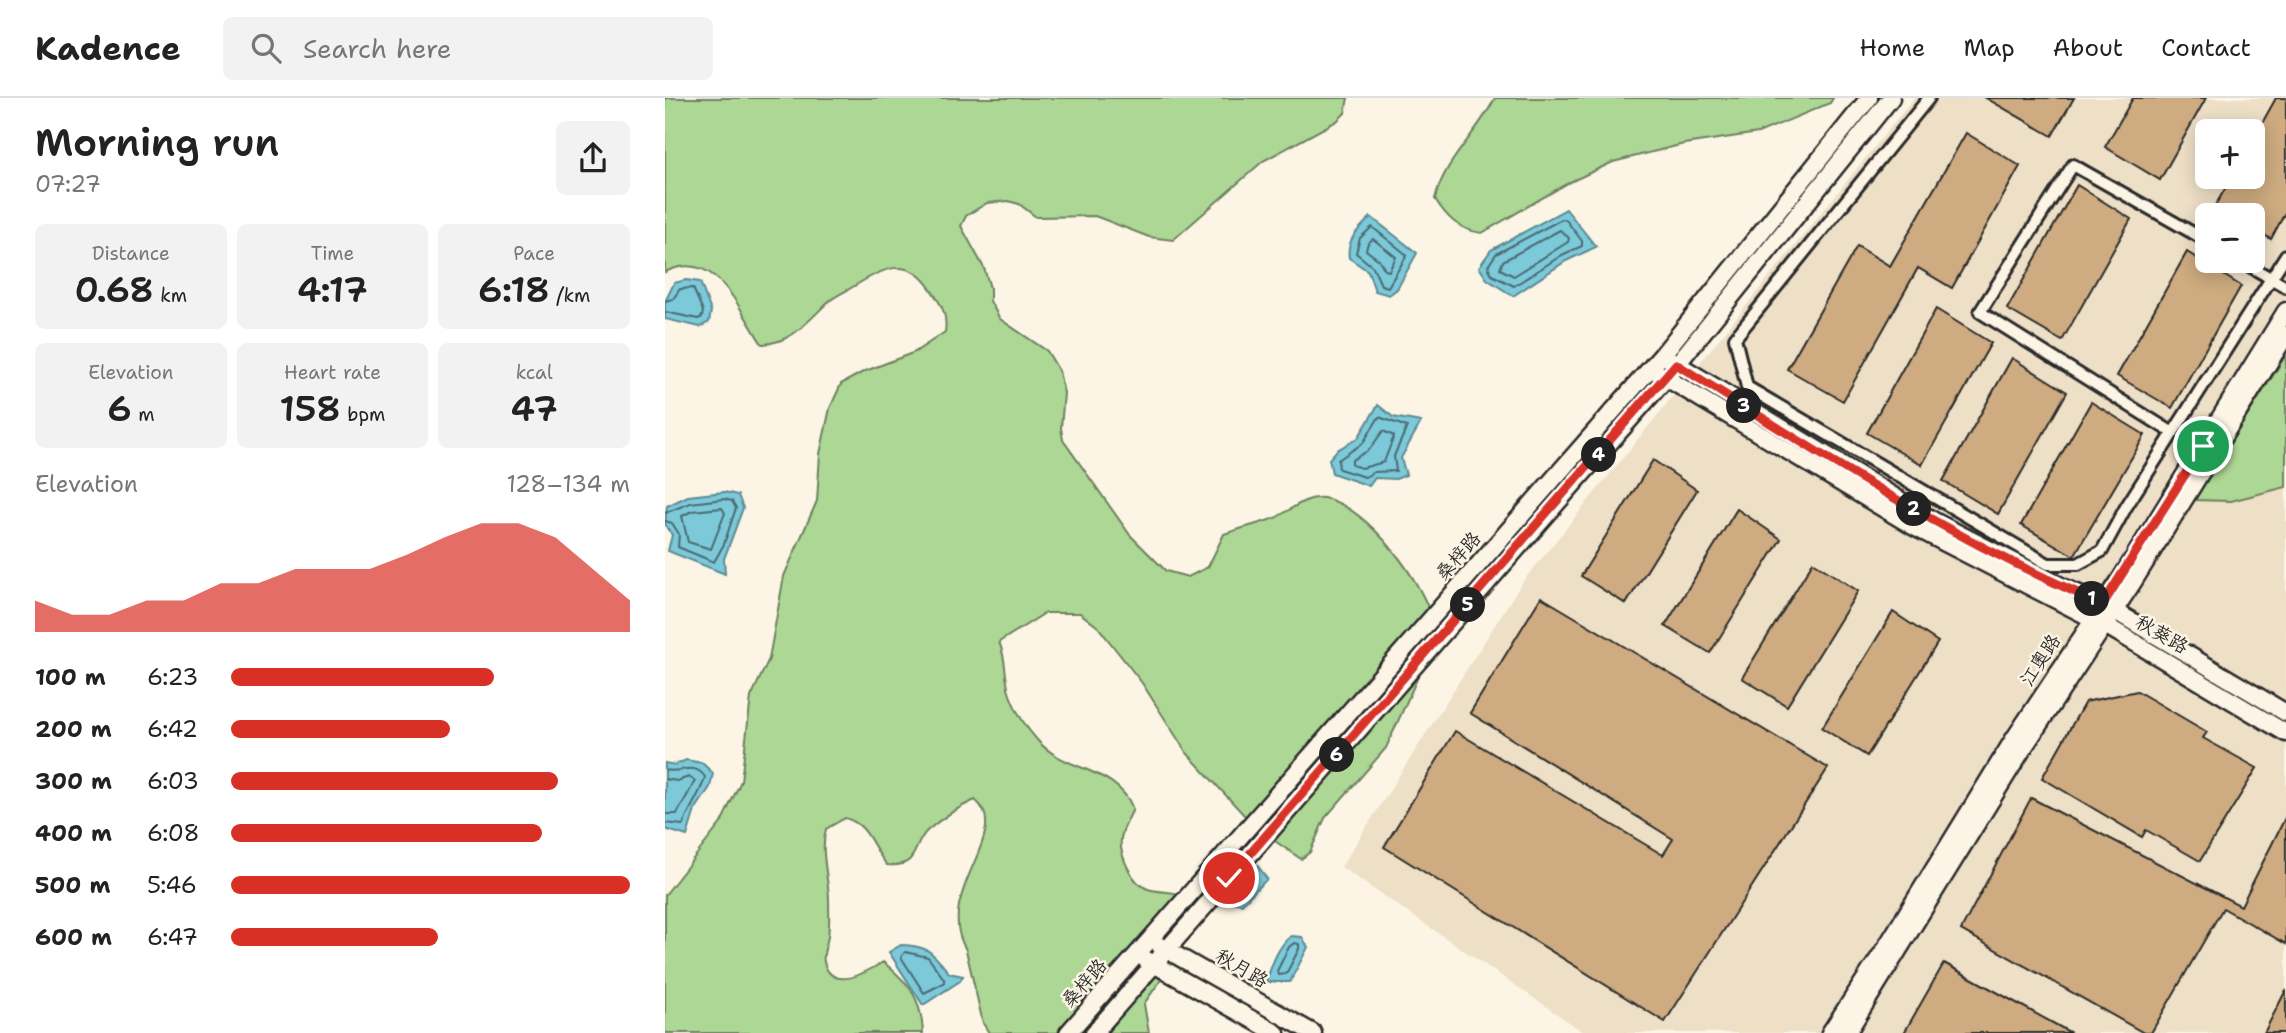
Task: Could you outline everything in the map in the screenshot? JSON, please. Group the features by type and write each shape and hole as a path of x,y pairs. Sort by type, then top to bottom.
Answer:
{"street":[{"name":"桑梓路","path":"1068,1033 1663,354 1869,98"},
{"name":"桑梓路","path":"1094,1033 1666,378 1891,98"},
{"path":"1929,98 1735,338 1747,387 2048,565 2078,564 2102,551 2286,255"},
{"path":"2173,433 1980,312 2074,165 2195,234"},
{"path":"2262,273 2286,287"},
{"name":"江奥路","path":"2109,607 2286,311"},
{"name":"江奥路","path":"1830,1033 2014,739 2099,622 2286,335"},
{"name":"秋葵路","path":"1663,354 1934,521 2065,588 2109,607 2286,712"},
{"name":"秋葵路","path":"1650,369 1916,528 2099,622 2286,733"},
{"name":"江奥路","path":"1847,1033 2099,622"},
{"name":"秋月路","path":"1150,939 1313,1033"},
{"name":"秋月路","path":"1137,954 1276,1033"}],"shaded area":[{"path":"1914,98 2286,98 2286,1033 1585,1033 1341,867 1521,584"}],"green space":[{"path":"665,98 1348,98 1345,113 1337,121 1263,161 1173,240 1149,237 1095,216 1036,217 1019,204 1008,201 987,203 966,216 961,226 984,268 990,288 990,301 1000,319 1047,351 1059,371 1064,393 1061,428 1063,440 1130,535 1166,571 1188,577 1208,567 1224,534 1275,518 1311,499 1324,498 1341,504 1358,516 1393,550 1420,590 1434,627 1429,657 1386,748 1325,818 1310,852 1301,859 1256,828 1186,752 1142,683 1098,627 1080,613 1045,613 999,642 1010,695 1038,741 1062,759 1115,785 1133,809 1121,839 1124,860 1132,875 1148,889 1184,895 1192,905 1193,914 1187,937 1144,1004 1149,1033 989,1033 983,1023 966,950 958,929 964,886 986,829 985,813 975,800 928,830 910,859 898,865 887,865 865,831 853,821 845,818 826,829 824,837 829,922 824,962 828,971 834,976 850,977 883,962 912,992 920,1010 923,1033 665,1033 665,895 721,823 741,781 751,697 769,659 784,576 817,501 820,454 830,408 841,384 863,372 915,352 945,332 946,325 940,304 922,278 913,271 895,268 875,274 834,297 791,335 782,340 762,344 734,299 712,275 699,268 683,266 665,272"},
{"path":"1495,98 1833,98 1830,103 1758,133 1684,144 1613,162 1568,183 1482,233 1454,222 1435,199 1453,159"},
{"path":"2286,355 2286,487 2231,501 2194,500"}],"water":[{"path":"1566,209 1596,247 1566,261 1513,296 1487,279 1479,267 1491,250"},
{"path":"1371,217 1417,253 1397,289 1389,295 1375,291 1368,271 1349,258 1351,240"},
{"path":"686,280 700,282 711,311 709,322 700,327 665,319 665,302 674,283"},
{"path":"1378,405 1393,417 1421,422 1401,458 1406,475 1396,479 1375,478 1369,486 1332,473 1329,459 1337,450 1358,438"},
{"path":"724,492 738,495 743,508 724,559 725,574 668,551 672,535 665,524 667,506 688,496"},
{"path":"686,760 702,763 713,773 710,787 695,810 687,836 665,829 665,763 675,765"},
{"path":"1230,853 1249,854 1267,879 1242,904 1231,902 1225,887 1222,862"},
{"path":"1291,936 1302,937 1308,947 1290,982 1266,982 1279,951"},
{"path":"901,945 924,949 934,955 949,973 963,976 960,981 923,1005 889,952"}],"building":[{"path":"1986,98 2074,98 2052,136"},
{"path":"2133,98 2206,98 2160,180 2105,147"},
{"path":"2276,98 2286,98 2286,211 2271,239 2265,236 2265,203 2217,203 2225,189 2265,189 2264,119"},
{"path":"1966,133 2020,166 1952,288 1918,268 1843,401 1787,369 1857,246 1890,266"},
{"path":"2077,185 2131,219 2062,341 2007,309"},
{"path":"2187,252 2195,257 2195,273 2220,273 2241,286 2172,408 2117,376"},
{"path":"1936,309 1991,343 1922,465 1867,433"},
{"path":"2012,358 2067,392 1998,514 1943,481"},
{"path":"2091,402 2145,435 2074,556 2021,525"},
{"path":"1653,460 1697,490 1626,604 1581,576"},
{"path":"1737,509 1781,539 1710,653 1665,626"},
{"path":"1813,562 1858,591 1787,706 1742,678"},
{"path":"1541,597 1828,768 1665,1022 1384,847 1455,731 1663,855 1673,839 1470,713"},
{"path":"1893,612 1938,642 1867,756 1822,728"},
{"path":"2137,691 2207,732 2203,738 2257,768 2200,861 2146,830 2142,837 2042,778 2085,702"},
{"path":"2031,798 2241,906 2286,816 2286,944 2223,908 2151,1033 2144,1033 1961,930"},
{"path":"1944,963 2071,1033 1904,1033"},
{"path":"2286,990 2286,1033 2264,1033"}],"route":[{"path":"1229,878 1676,364 1934,521 2065,588 2103,604 2203,446"}]}
